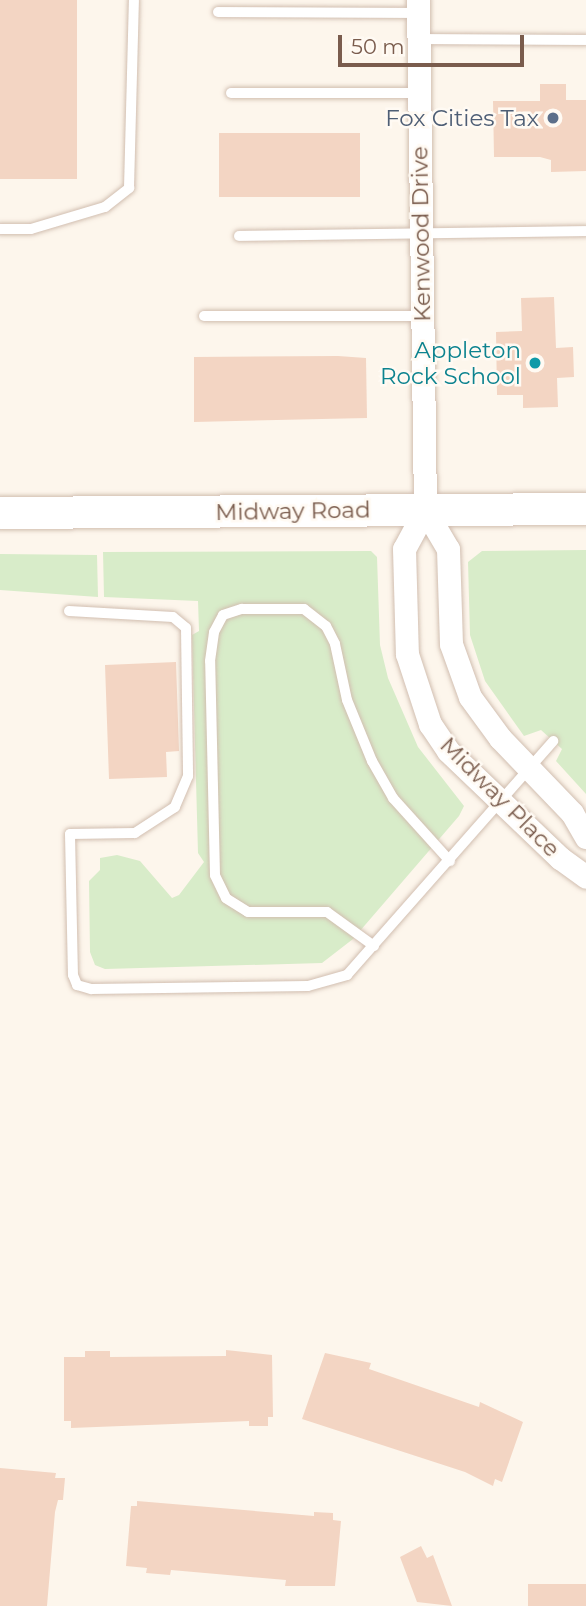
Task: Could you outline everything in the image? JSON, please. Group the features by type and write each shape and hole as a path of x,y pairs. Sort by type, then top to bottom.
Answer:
{"main road":[{"name":"Midway Road","path":"0,513 586,509"}],"street":[{"name":"Kenwood Drive","path":"418,7 425,510"},
{"name":"Midway Place","path":"425,510 448,549 447,612 457,669 484,719 572,813 586,837"},
{"name":"Midway Place","path":"425,510 404,549 402,616 416,690 447,751 504,802 560,858 586,877"}],"lane":[{"path":"0,229 31,229 105,207 129,188 134,0"},
{"path":"218,12 418,7"},
{"path":"419,39 586,40"},
{"path":"231,93 419,93"},
{"path":"239,236 586,231"},
{"path":"204,316 422,316"},
{"path":"374,947 327,912 248,912 226,898 215,875 210,662 214,632 223,615 242,609 304,609 326,626 335,644 347,700 372,761 393,798 450,862"},
{"path":"69,611 182,620 187,628 188,776 175,807 135,833 70,834 73,975 77,985 91,989 308,986 347,975 504,802 553,741"}],"green space":[{"path":"586,550 586,794 556,761 562,749 541,730 524,736 485,681 470,635 468,562 482,551"},
{"path":"371,551 377,557 380,645 388,678 418,747 464,806 459,816 353,939 322,963 105,969 95,965 90,952 89,881 100,870 100,858 117,855 140,861 172,898 179,895 204,862 198,853 192,635 199,631 198,601 104,597 103,552"},
{"path":"0,554 97,555 98,597 0,590"}],"building":[{"path":"0,0 77,0 77,179 0,179"},
{"path":"540,84 566,84 566,100 586,100 586,171 551,172 551,160 540,157 494,157 493,101 540,101"},
{"path":"219,133 360,133 360,197 219,197"},
{"name":"Appleton Rock School","path":"554,297 556,348 573,347 574,377 557,378 558,407 523,408 523,395 497,395 496,332 522,331 521,298"},
{"path":"194,357 366,358 367,418 194,422"},
{"path":"176,662 179,751 166,752 167,777 109,779 105,665"},
{"path":"226,1350 272,1355 273,1417 268,1417 268,1426 249,1426 249,1421 71,1428 71,1421 64,1421 64,1357 85,1357 85,1351 110,1351 110,1357 226,1356"},
{"path":"325,1353 371,1363 369,1369 479,1407 480,1402 523,1422 502,1482 495,1479 493,1486 465,1472 302,1419"},
{"path":"0,1468 56,1473 55,1478 65,1478 63,1500 58,1500 55,1512 47,1606 0,1606"},
{"path":"137,1501 314,1516 314,1512 333,1513 333,1520 341,1521 335,1586 285,1586 286,1580 171,1570 170,1575 146,1573 147,1568 126,1566 131,1506 137,1506"},
{"path":"421,1546 427,1558 433,1555 452,1606 417,1602 400,1557"},
{"path":"528,1584 586,1584 586,1606 528,1606"}],"place":[{"name":"Fox Cities Tax","path":"553,118"},
{"name":"Appleton Rock School","path":"535,363"}]}
